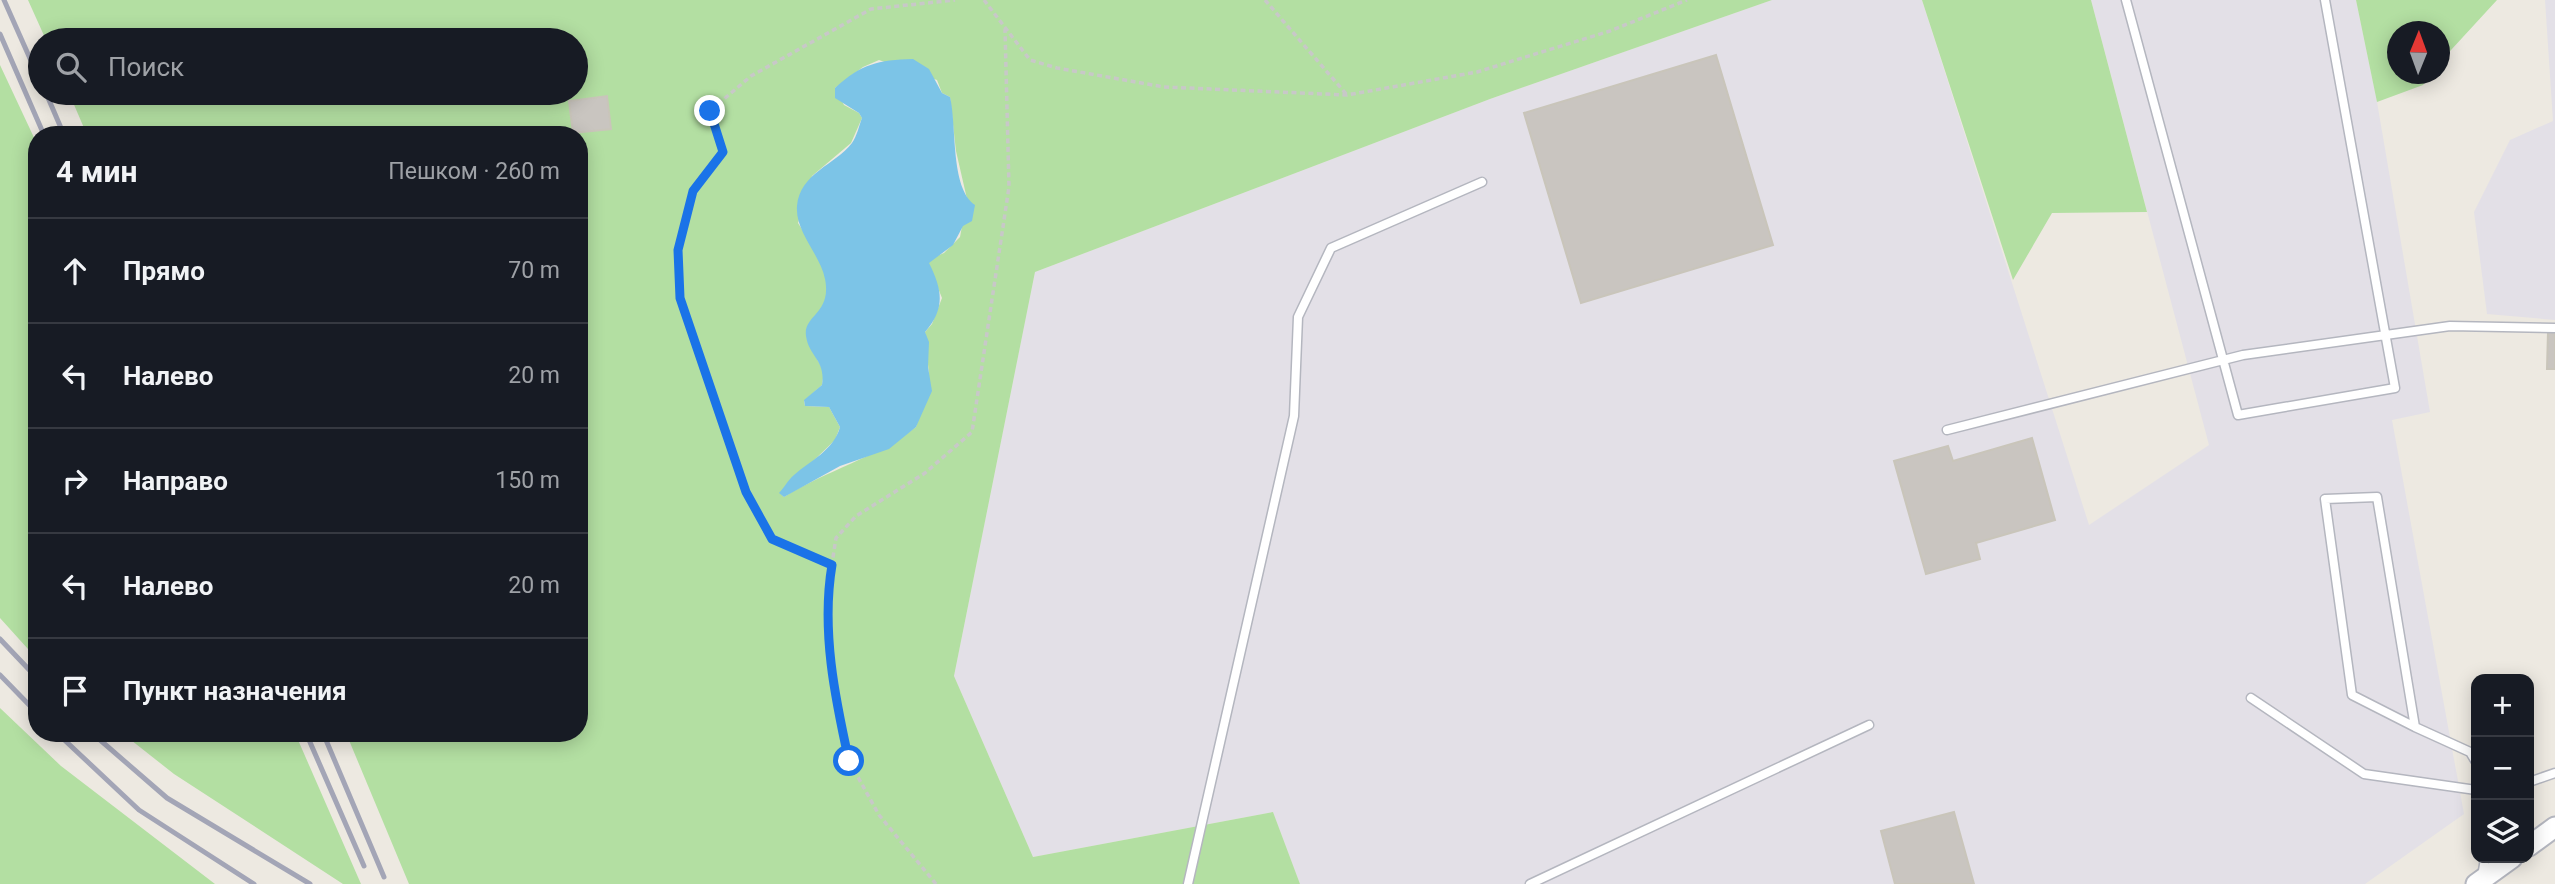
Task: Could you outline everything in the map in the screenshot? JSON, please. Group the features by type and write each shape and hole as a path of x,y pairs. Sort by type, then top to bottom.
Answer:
{"street":[{"path":"2534,842 2555,827"},
{"path":"2479,882 2505,863"}],"lane":[{"path":"2126,0 2238,415 2395,388 2325,0"},
{"path":"1188,884 1294,416 1298,317 1331,248 1482,182"},
{"path":"1947,430 2223,360 2450,326 2555,328"},
{"path":"2416,727 2377,497 2325,499 2353,695 2416,727 2470,752 2471,754"},
{"path":"2251,698 2364,774 2471,789"},
{"path":"1530,884 1869,725"},
{"path":"2534,780 2555,773"},
{"path":"2479,882 2484,863"}],"path":[{"path":"832,565 772,539 746,492 680,298 678,250 693,191 723,152 710,111 751,76 871,9 955,0"},
{"path":"984,0 1030,60 1057,68 1164,86 1347,95 1477,72 1610,31 1687,0"},
{"path":"1265,0 1347,95"},
{"path":"936,884 879,815 849,761 832,681 829,583 836,538 856,516 925,473 972,432 1009,187 1005,29"}],"shaded area":[{"path":"1772,0 1922,0 2089,525 2209,445 2091,0 2356,0 2377,102 2430,412 2392,420 2464,814 2365,884 1300,884 1273,812 1033,857 954,676 1035,272 1490,99"},
{"path":"2545,0 2555,0 2555,320 2487,314 2474,212 2510,140 2553,121"}],"green space":[{"path":"28,0 1772,0 1490,99 1035,272 954,676 1033,857 1273,812 1300,884 409,884 350,742 588,742 588,126 83,126 74,105 588,105 588,28 41,28","holes":["879,60 937,80 942,93 950,97 956,151 967,199 960,237 944,253 932,258 928,263 942,298 932,324 925,332 929,375 916,427 885,447 784,497 780,493 835,440 840,427 829,407 805,406 804,401 822,385 824,372 811,348 808,325 824,307 827,283 820,262 798,223 812,176 851,143 862,118 859,113 844,105 835,88 863,67"]},
{"path":"1922,0 2091,0 2147,212 2052,213 2013,280"},
{"path":"2356,0 2497,0 2450,51 2450,21 2387,21 2387,84 2424,84 2377,102"},
{"path":"0,65 29,126 28,649 0,618"},
{"path":"0,708 28,735 28,742 36,742 61,766 215,884 0,884"},
{"path":"133,742 299,742 361,884 343,884 174,774"}],"water":[{"path":"913,59 929,69 942,93 950,97 958,171 967,197 975,205 972,221 963,226 953,245 929,263 937,281 940,298 936,315 925,332 929,342 928,367 932,391 916,427 889,449 840,466 784,497 779,493 794,475 827,449 840,427 829,407 805,406 804,400 822,385 822,370 810,349 806,329 825,300 826,291 822,270 797,216 800,195 811,177 845,151 858,131 862,118 859,113 835,98 835,88 853,73 871,65"}],"building":[{"path":"1716,55 1773,245 1581,303 1524,113"},
{"path":"607,96 611,129 588,131 588,126 572,126 570,105 588,105 588,98"},
{"path":"2548,332 2555,332 2555,369 2547,369"},
{"path":"2032,438 2055,520 1976,543 1980,559 1926,574 1894,461 1948,446 1953,461"},
{"path":"1954,812 1974,884 1895,884 1881,831"}],"railway":[{"path":"4,0 28,54"},
{"path":"0,34 28,98"},
{"path":"31,105 40,126"},
{"path":"51,105 60,126"},
{"path":"0,639 28,669"},
{"path":"0,675 28,704"},
{"path":"67,742 139,810 254,884"},
{"path":"102,742 167,798 310,884"},
{"path":"310,742 364,866"},
{"path":"327,742 384,877"}],"route":[{"path":"710,111 723,152 693,191 678,250 680,298 746,492 772,539 832,565 829,583 832,681 849,761"}]}
